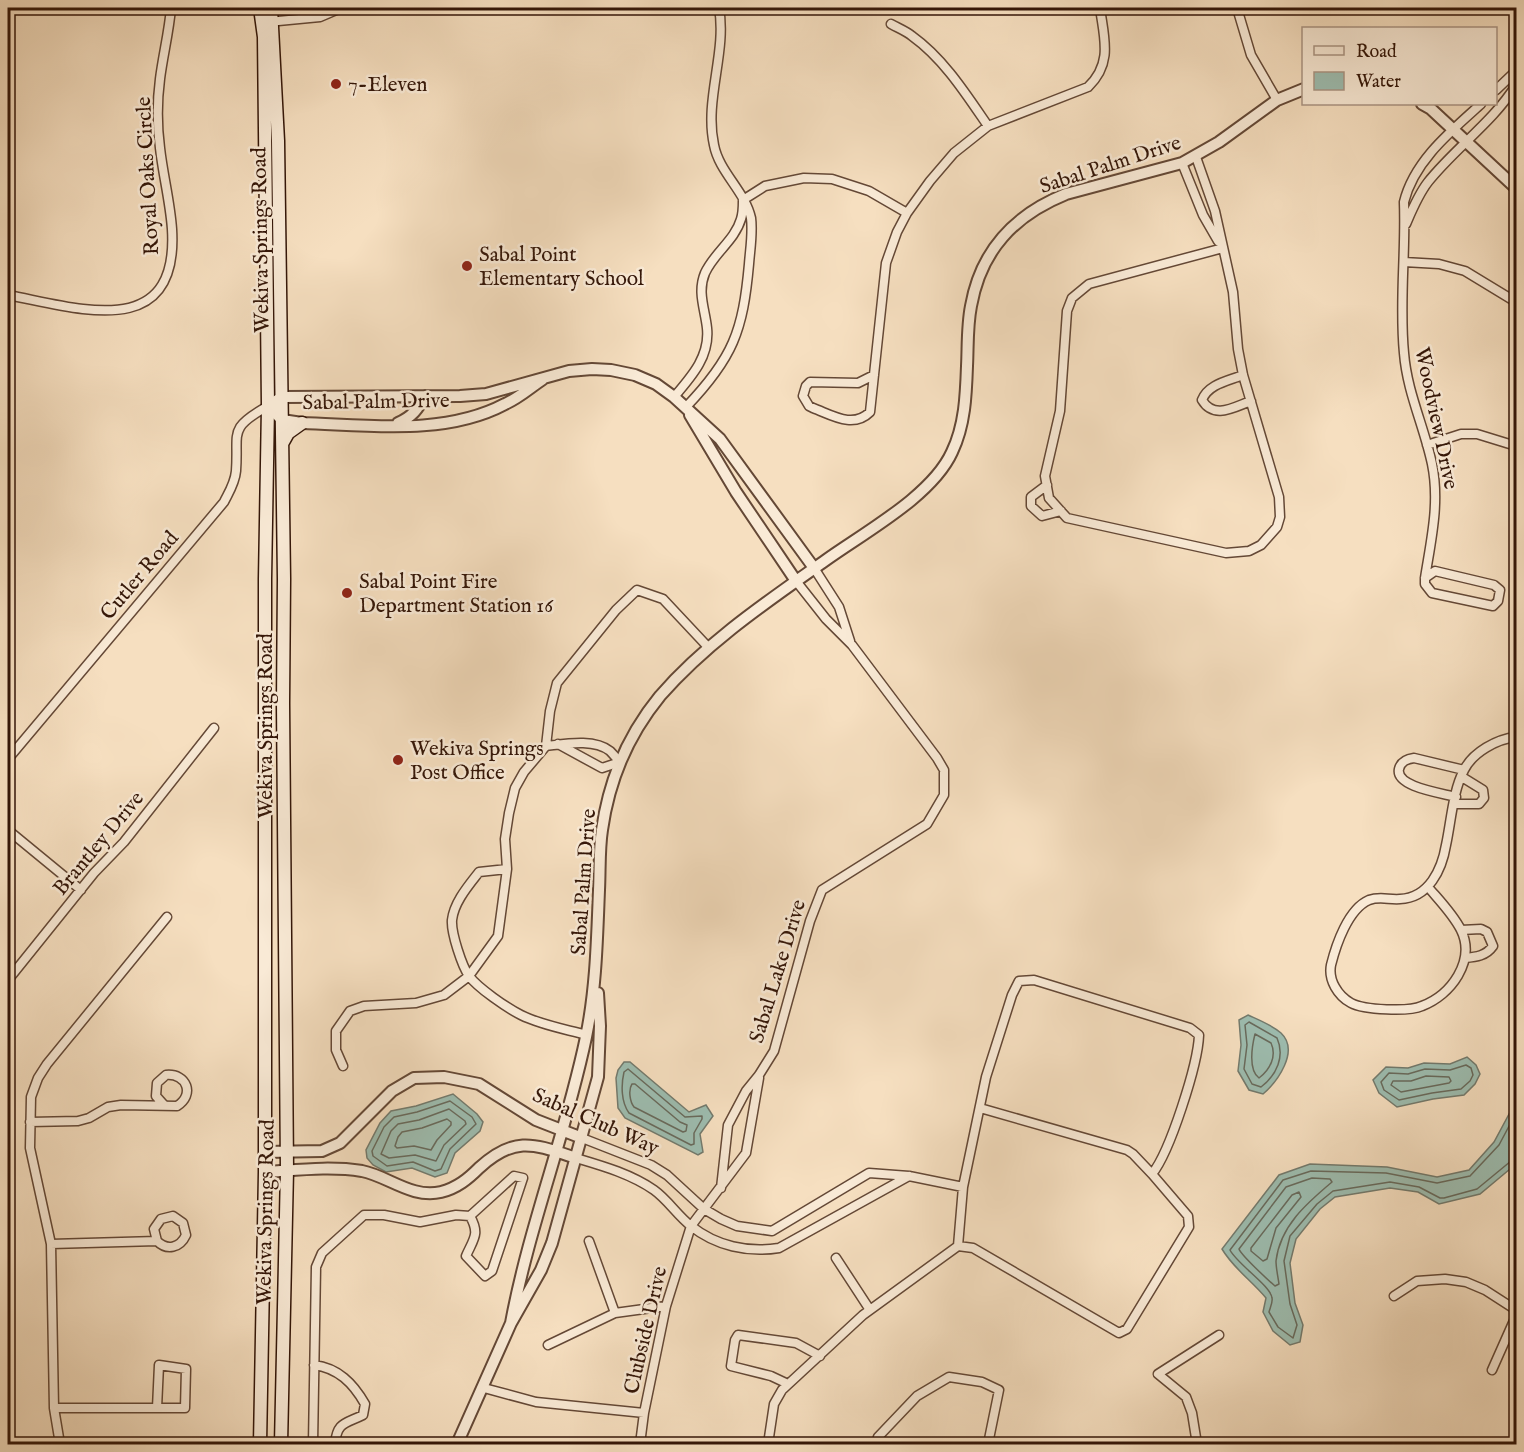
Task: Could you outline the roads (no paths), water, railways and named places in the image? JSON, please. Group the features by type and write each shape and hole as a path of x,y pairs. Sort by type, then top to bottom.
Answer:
{"main road":[{"name":"Wekiva Springs Road","path":"260,8 267,22 278,141 282,397 286,1170 281,1444"},
{"name":"Wekiva Springs Road","path":"260,1444 265,1172 267,22 271,8"},
{"path":"282,444 288,433 302,423"},
{"path":"265,579 284,579"},
{"path":"265,704 283,703"}],"street":[{"name":"Royal Oaks Circle","path":"8,295 96,312 121,310 140,306 153,296 164,282 171,262 172,232 170,200 160,148 158,113 160,80 171,8"},
{"path":"267,22 320,17 340,8"},
{"path":"686,407 717,372 730,350 741,323 746,298 751,235 750,218 714,146 711,114 719,42 719,8"},
{"path":"874,375 858,383 810,382 803,396 809,406 849,421 856,421 870,412 874,375 886,263 897,232 907,213 954,153 988,126 1088,87 1098,77 1104,63 1105,50 1100,8"},
{"path":"1237,8 1251,55 1278,100"},
{"path":"891,24 912,35 955,78 988,126"},
{"path":"1497,89 1516,71"},
{"name":"Woodview Drive","path":"1405,227 1427,183 1503,104 1516,85"},
{"name":"Sabal Palm Drive","path":"511,1323 520,1273 575,1087 587,1035 596,974 601,832 609,795 620,762 642,719 708,647 919,494 938,476 952,452 966,399 969,318 976,285 987,259 999,240 1015,222 1049,201 1066,194 1182,163 1196,157 1278,100 1302,90"},
{"path":"1423,105 1453,129 1516,188"},
{"name":"Woodview Drive","path":"1425,578 1436,505 1435,482 1427,445 1407,382 1402,326 1404,202 1408,186 1420,166 1453,129 1480,105"},
{"path":"1196,157 1215,211 1233,292 1238,349 1243,375 1279,497 1280,517 1277,527 1262,545 1249,551 1226,553 1066,518 1049,498 1045,476 1060,411 1067,311 1072,298 1089,284 1223,248"},
{"path":"1182,163 1203,215 1223,248"},
{"path":"743,200 765,186 804,178 832,179 869,191 907,213"},
{"path":"674,396 693,375 702,360 707,329 700,291 705,274 715,257 734,234 741,220 743,200"},
{"path":"1404,262 1439,264 1465,271 1516,302"},
{"name":"Sabal Palm Drive","path":"543,379 506,404 483,414 429,424 302,423 282,420 268,406 282,397 486,394 569,371 611,370 635,375 656,384 674,396 720,439 814,568"},
{"path":"1243,375 1212,387 1202,400 1206,407 1215,412 1251,401"},
{"path":"392,425 407,419 416,411 425,396"},
{"name":"Cutler Road","path":"8,759 224,502 233,486 236,472 236,435 249,417 268,406"},
{"name":"Sabal Palm Drive","path":"686,407 736,492 796,581"},
{"path":"1427,445 1461,434 1477,434 1516,446"},
{"path":"1047,485 1031,496 1031,506 1042,516 1061,511"},
{"name":"Sabal Lake Drive","path":"814,568 839,607 852,645"},
{"path":"1435,572 1494,585 1499,589 1500,594 1493,606 1459,600 1432,593 1425,584 1425,578 1435,572"},
{"name":"Sabal Lake Drive","path":"721,1188 728,1125 746,1091 774,1051 810,921 822,890 927,824 944,795 944,770 937,758 852,645 826,619 796,581"},
{"path":"343,1066 336,1050 336,1031 350,1011 363,1006 416,1003 444,995 469,976 498,936 507,869 505,839 515,788 524,772 546,746 550,711 557,683 616,610 637,590 663,599 708,647"},
{"name":"Brantley Drive","path":"8,980 94,873 124,842 214,728"},
{"path":"1428,886 1461,930 1465,943 1462,970 1453,983 1438,997 1422,1006 1406,1010 1352,1004 1332,984 1331,967 1348,918 1368,901 1381,897 1401,899 1416,894 1428,886 1437,876 1443,864 1455,801 1463,773 1476,755 1492,745 1516,737"},
{"path":"546,746 558,744 569,743 593,745 608,749 620,762 602,768 558,744"},
{"path":"1414,758 1463,773 1483,790 1484,798 1479,804 1455,801 1408,784 1398,772 1405,760 1414,758"},
{"path":"8,830 81,890"},
{"path":"507,869 479,872 463,892 452,918 454,941 469,976 503,1005 522,1016 587,1035"},
{"path":"62,1444 58,1438 54,1408 51,1244 33,1165 31,1097 38,1078 47,1064 167,917"},
{"path":"1461,930 1481,929 1487,932 1493,946 1490,952 1478,957 1465,958"},
{"name":"Sabal Palm Drive","path":"511,1323 541,1270 552,1243 598,1077 600,1026 596,974"},
{"path":"958,1246 963,1187 986,1077 1012,995 1019,981 1034,980 1190,1028 1199,1035 1199,1051 1172,1135 1158,1167 1152,1174"},
{"name":"Sabal Lake Drive","path":"691,1226 746,1153 759,1075"},
{"name":"Sabal Club Way","path":"265,1152 322,1151 339,1143 392,1091 414,1078 444,1077 478,1084 536,1120 651,1166 666,1175 704,1209 737,1226 772,1231 869,1173 909,1176 963,1187"},
{"path":"30,1122 78,1121 89,1118 108,1107 164,1105"},
{"path":"768,1444 774,1404 782,1390 870,1310 958,1246 973,1248 1119,1333 1127,1329 1189,1227 1188,1216 1152,1174 1133,1154 1126,1150 980,1108"},
{"name":"Sabal Club Way","path":"265,1172 338,1168 366,1172 410,1190 439,1193 463,1184 490,1158 509,1147 526,1144 555,1151 617,1172 654,1190 691,1226 717,1242 761,1251 778,1248 909,1176"},
{"path":"313,1444 316,1267 322,1253 364,1215 384,1215 420,1222 456,1215 470,1216 514,1176 523,1178 492,1271 485,1276 465,1256 476,1231 470,1216"},
{"name":"Clubside Drive","path":"640,1444 644,1413 666,1306 691,1226"},
{"path":"51,1244 157,1241"},
{"path":"589,1241 615,1313"},
{"path":"836,1258 870,1310"},
{"path":"1394,1296 1417,1281 1445,1279 1466,1282 1485,1290 1516,1310"},
{"path":"548,1345 615,1313 666,1306"},
{"path":"1492,1370 1516,1316"},
{"path":"457,1444 484,1388 511,1323"},
{"path":"788,1384 771,1376 731,1366 735,1340 738,1335 796,1343 819,1356"},
{"path":"1197,1444 1192,1413 1186,1397 1158,1374 1220,1335"},
{"path":"54,1408 157,1408 186,1408 186,1369 159,1365 157,1408"},
{"path":"314,1365 327,1367 343,1376 365,1404 363,1415 342,1424 336,1434 335,1444"},
{"path":"876,1444 878,1437 917,1396 949,1377 982,1382 999,1390 988,1444"},
{"path":"484,1388 536,1402 644,1413"}],"water":[{"path":"1248,1015 1281,1033 1288,1048 1280,1074 1263,1094 1249,1090 1238,1071 1241,1045 1239,1020"},
{"path":"1467,1057 1476,1065 1480,1074 1475,1084 1464,1095 1397,1107 1379,1093 1373,1080 1386,1067 1408,1068 1424,1063 1450,1064"},
{"path":"624,1062 630,1062 689,1112 706,1105 713,1116 700,1134 703,1152 698,1155 625,1118 618,1108 616,1078"},
{"path":"453,1094 483,1122 480,1131 455,1153 447,1173 435,1177 412,1168 386,1172 373,1165 367,1158 366,1150 380,1123 391,1111"},
{"path":"1516,1101 1516,1164 1480,1194 1439,1204 1418,1192 1390,1188 1335,1197 1320,1209 1296,1239 1290,1263 1295,1303 1303,1325 1300,1342 1290,1345 1273,1331 1263,1312 1266,1298 1222,1249 1279,1175 1310,1164 1387,1167 1437,1177 1469,1170 1494,1142"}],"place":[{"name":"7-Eleven","path":"336,84"},
{"name":"Sabal Point Elementary School","path":"467,266"},
{"name":"Sabal Point Fire Department Station 16","path":"347,593"},
{"name":"Wekiva Springs Post Office","path":"398,760"}]}
